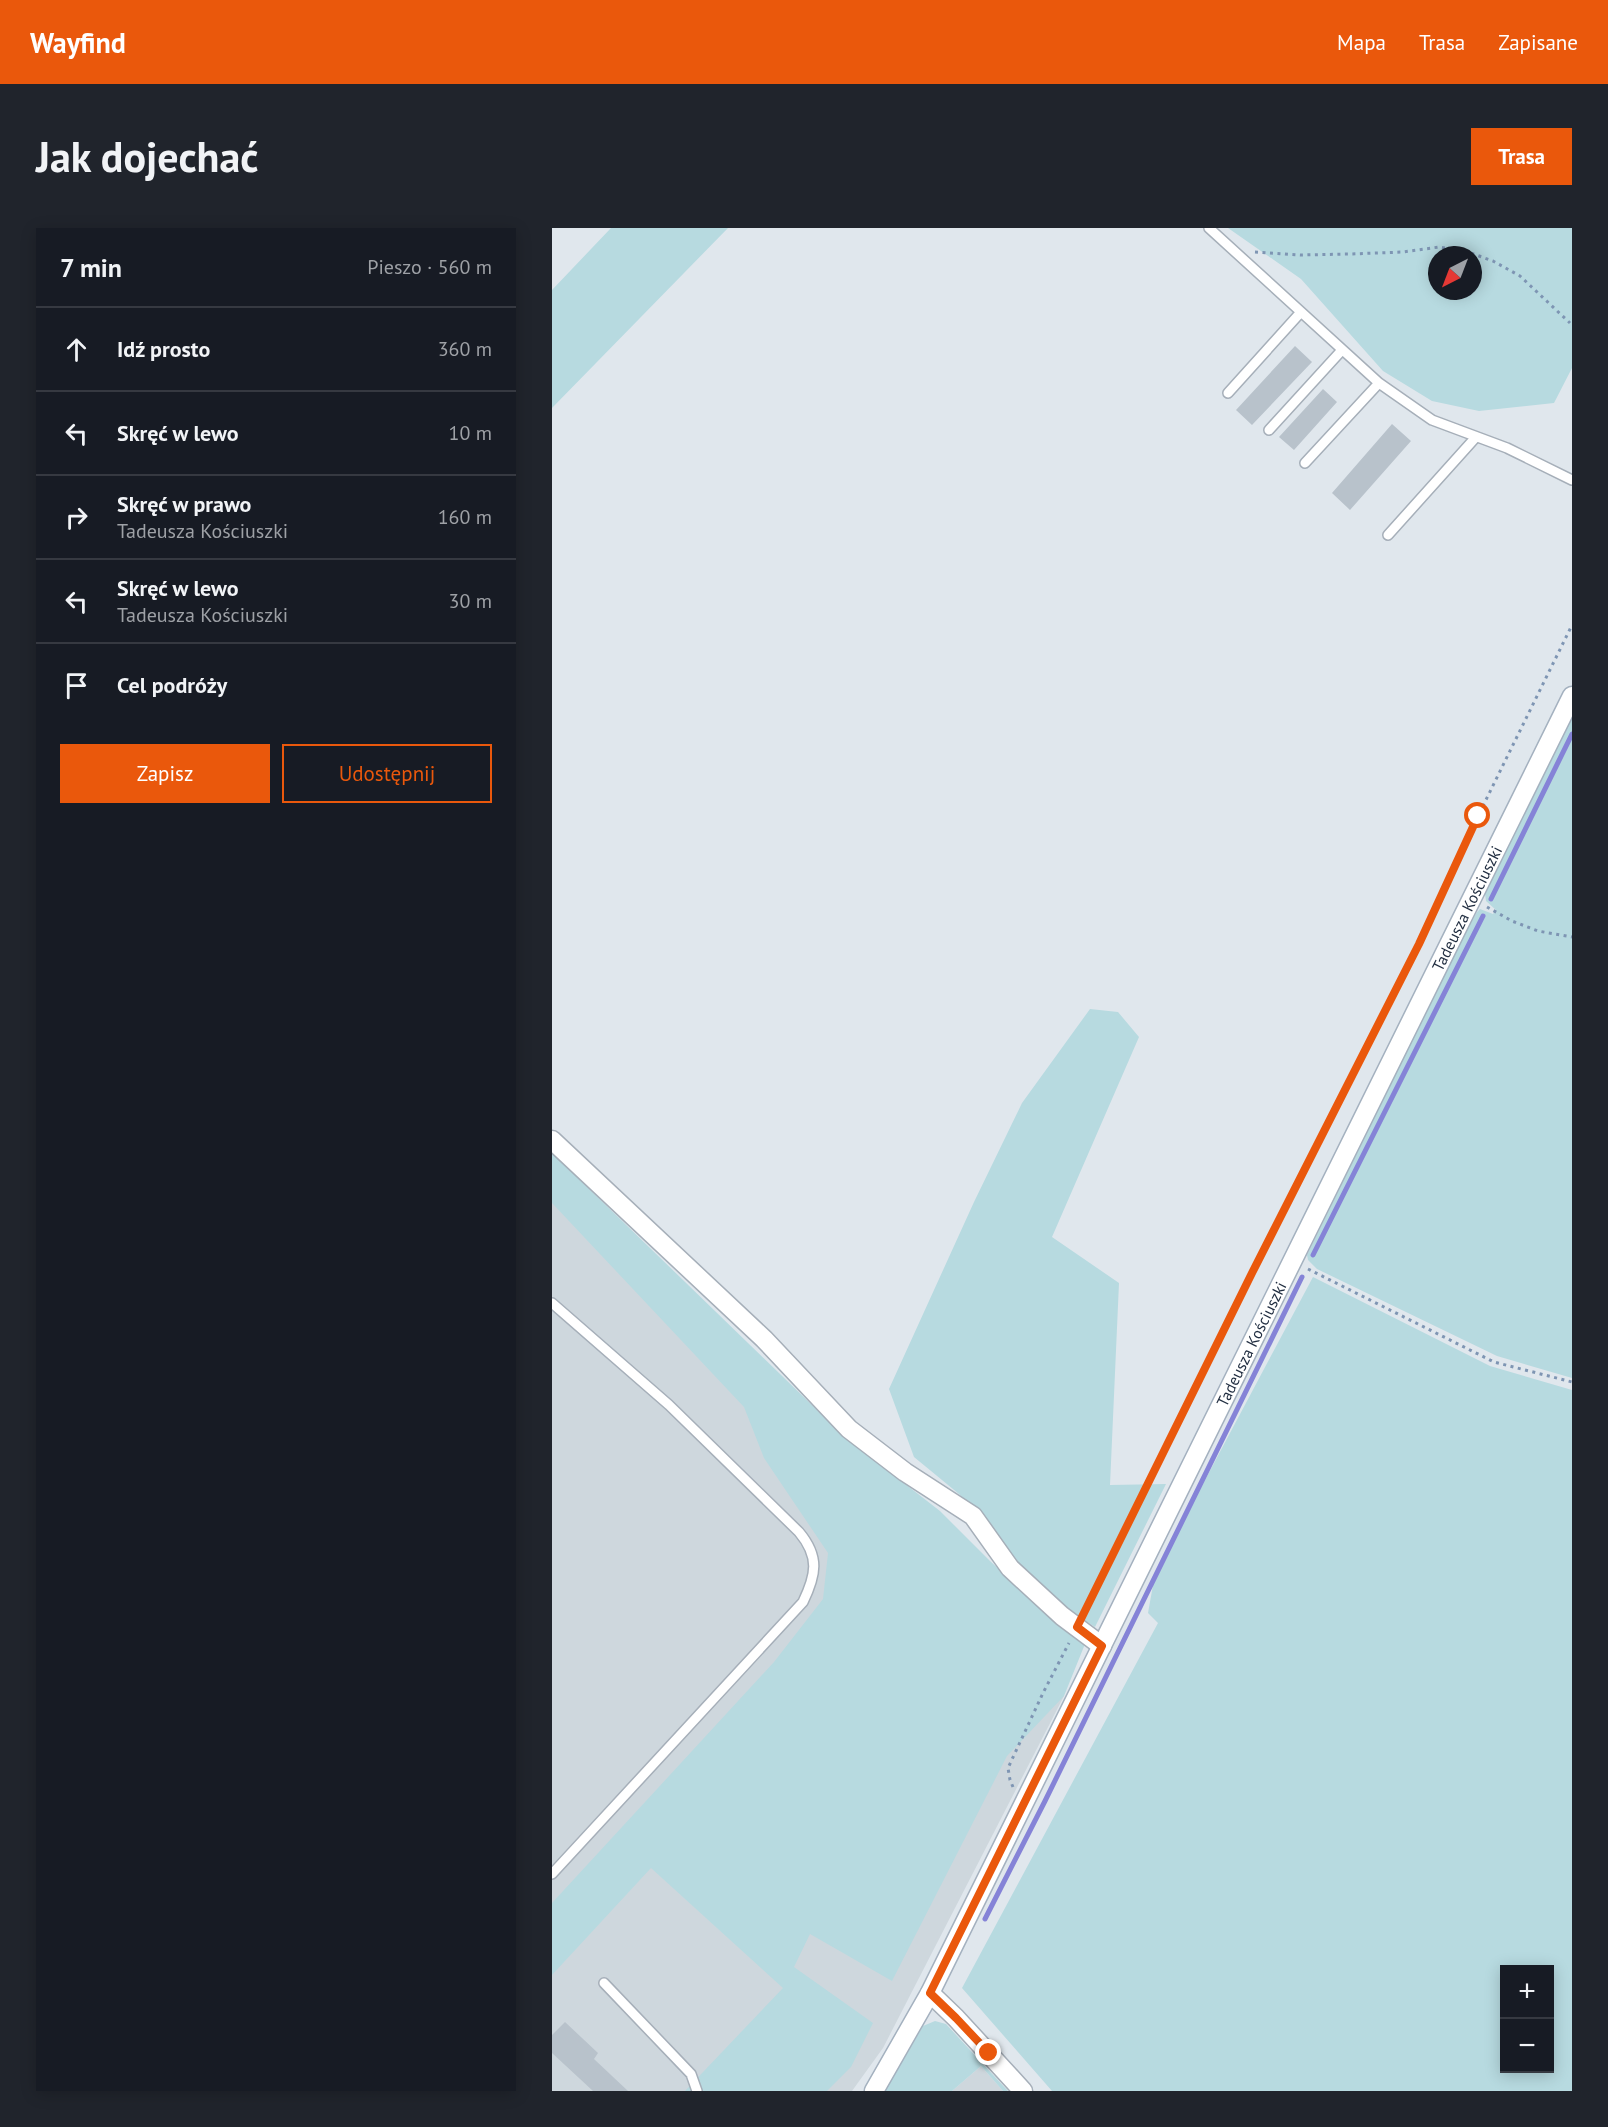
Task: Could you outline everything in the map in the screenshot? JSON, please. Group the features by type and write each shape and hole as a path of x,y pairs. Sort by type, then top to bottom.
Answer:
{"main road":[{"name":"Tadeusza Kościuszki","path":"874,2091 930,1993 1572,696"},
{"path":"552,1140 764,1339 849,1429 905,1472 973,1516 1010,1568 1102,1646"},
{"path":"930,1993 1023,2091"}],"lane":[{"path":"1209,228 1379,383 1432,420 1507,448 1572,480"},
{"path":"1228,393 1301,312"},
{"path":"1269,430 1342,350"},
{"path":"1305,463 1379,383"},
{"path":"1388,535 1476,437"},
{"path":"552,1303 669,1405 799,1532 810,1545 814,1557 812,1584 803,1602 552,1874"},
{"path":"604,1983 691,2074 697,2091"}],"path":[{"path":"1236,251 1330,254 1404,252 1439,247 1465,251 1493,261 1520,276 1570,323"},
{"path":"1014,1789 1008,1768 1043,1693 1419,944 1478,816 1572,625"},
{"path":"1491,909 1512,921 1538,931 1572,937"},
{"path":"1293,1261 1494,1362 1572,1382"}],"shaded area":[{"path":"611,228 728,228 552,408 552,290"},
{"path":"1228,228 1572,228 1572,368 1554,403 1479,411 1432,401 1383,371 1301,279"},
{"path":"1572,718 1572,1378 1497,1356 1317,1269 1308,1260 1307,1255 1461,941 1480,909 1493,914 1496,910 1486,901 1485,894"},
{"path":"1090,1009 1118,1012 1139,1037 1052,1237 1119,1283 1110,1485 1166,1484 1095,1627 1069,1610 1018,1565 986,1522 959,1494 914,1457 889,1389 1022,1103"},
{"path":"552,1153 847,1439 940,1511 1064,1630 1085,1644 1064,1696 1007,1756 892,1981 810,1934 794,1967 873,2023 851,2067 827,2091 685,2091 783,1988 651,1868 552,1975 552,1903 774,1662 823,1599 828,1553 764,1458 744,1407 552,1203"},
{"path":"552,1196 997,1637 1064,1696 883,2048 852,2091 552,2091"},
{"path":"1313,1277 1490,1366 1572,1390 1572,2091 1052,2091 962,1988 1158,1623 1148,1613 1155,1574"},
{"path":"935,2021 946,2024 1008,2091 1003,2091 981,2066 952,2091 885,2091 923,2026"},
{"path":"981,2066 1003,2091 952,2091"}],"building":[{"path":"1295,346 1312,362 1252,425 1236,410"},
{"path":"1323,389 1337,402 1294,450 1279,437"},
{"path":"1392,424 1411,441 1350,510 1332,493"},
{"path":"565,2022 598,2053 594,2059 628,2091 593,2091 552,2053 552,2035"}],"waterway":[{"path":"1491,899 1572,734"},
{"path":"1313,1255 1483,916"},
{"path":"985,1919 1302,1277"}],"route":[{"path":"989,2053 930,1993 1102,1646 1077,1627 1252,1273 1419,944 1478,816"}]}
